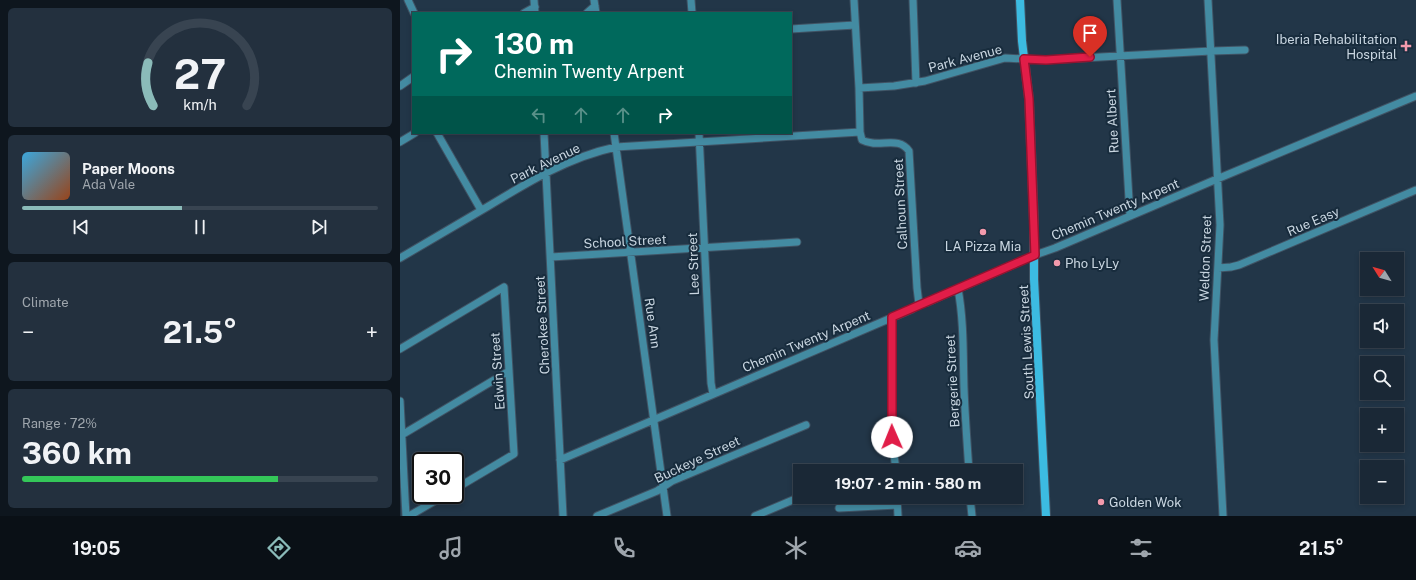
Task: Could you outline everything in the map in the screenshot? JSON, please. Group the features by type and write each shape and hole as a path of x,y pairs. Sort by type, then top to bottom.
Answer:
{"main road":[{"name":"South Lewis Street","path":"1020,0 1022,41 1029,99 1035,255 1034,279 1046,516"}],"street":[{"path":"408,0 414,12"},
{"path":"691,0 692,12"},
{"path":"854,0 860,132"},
{"path":"913,0 916,83"},
{"name":"Rue Albert","path":"1117,0 1130,216"},
{"name":"Weldon Street","path":"1208,0 1220,225 1214,340 1223,516"},
{"path":"526,12 535,7"},
{"path":"792,29 855,25"},
{"name":"Park Avenue","path":"859,88 916,83 1005,58 1046,60 1120,55 1245,50"},
{"path":"400,86 412,78"},
{"name":"Chemin Twenty Arpent","path":"560,460 919,304 928,302 1217,178 1416,96"},
{"name":"Park Avenue","path":"400,258 525,183 598,151 616,147 860,132"},
{"name":"Calhoun Street","path":"860,132 862,140 868,143 876,144 898,142 905,145 909,151 919,304"},
{"path":"400,142 413,134"},
{"path":"438,134 481,210"},
{"name":"Cherokee Street","path":"544,134 563,516"},
{"name":"Rue Ann","path":"614,134 667,516"},
{"name":"Lee Street","path":"699,134 711,383 713,394"},
{"name":"Rue Easy","path":"1218,268 1239,265 1416,190"},
{"name":"School Street","path":"550,257 797,242"},
{"name":"Edwin Street","path":"400,349 504,287 514,454 464,484"},
{"name":"Bergerie Street","path":"958,289 961,305 963,335 964,388 969,464"},
{"path":"892,317 892,437 895,464"},
{"path":"401,435 509,371"},
{"path":"400,402 401,435 408,516 429,504"},
{"name":"Buckeye Street","path":"597,516 657,491 672,481 806,425"},
{"path":"755,516 793,500"},
{"path":"971,504 972,516"},
{"path":"839,508 897,505 898,516"}],"place":[{"name":"Iberia Rehabilitation Hospital","path":"1406,46"},
{"name":"LA Pizza Mia","path":"983,232"},
{"name":"Pho LyLy","path":"1057,263"},
{"name":"Golden Wok","path":"1101,502"}],"route":[{"path":"892,437 892,317 1035,255 1029,99 1024,59 1046,60 1090,57"}]}
